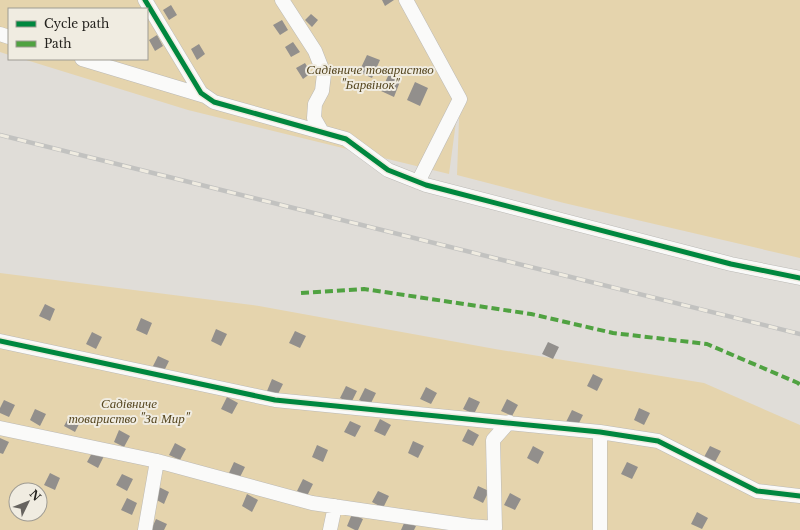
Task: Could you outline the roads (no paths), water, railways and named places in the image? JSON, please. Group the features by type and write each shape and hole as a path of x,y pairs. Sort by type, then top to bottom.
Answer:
{"street":[{"path":"145,0 201,93 214,102 346,139 388,170 426,186 724,262 800,278"},
{"path":"282,0 315,51 324,74 322,90 315,104 314,118 322,132"},
{"path":"406,0 460,99 418,182"},
{"path":"85,60 205,96"},
{"path":"0,341 275,400 509,422 600,432 658,441 757,491 800,496"},
{"path":"0,428 157,461 312,503 495,529 493,440 509,422"},
{"path":"600,432 600,530"},
{"path":"145,530 157,461"},
{"path":"330,530 335,506"}],"railway":[{"path":"0,135 800,334"}],"park label":[{"name":"Садівниче товариство \"Барвінок\"","path":"370,76"},
{"name":"Садівниче товариство \"За Мир\"","path":"129,410"}]}
